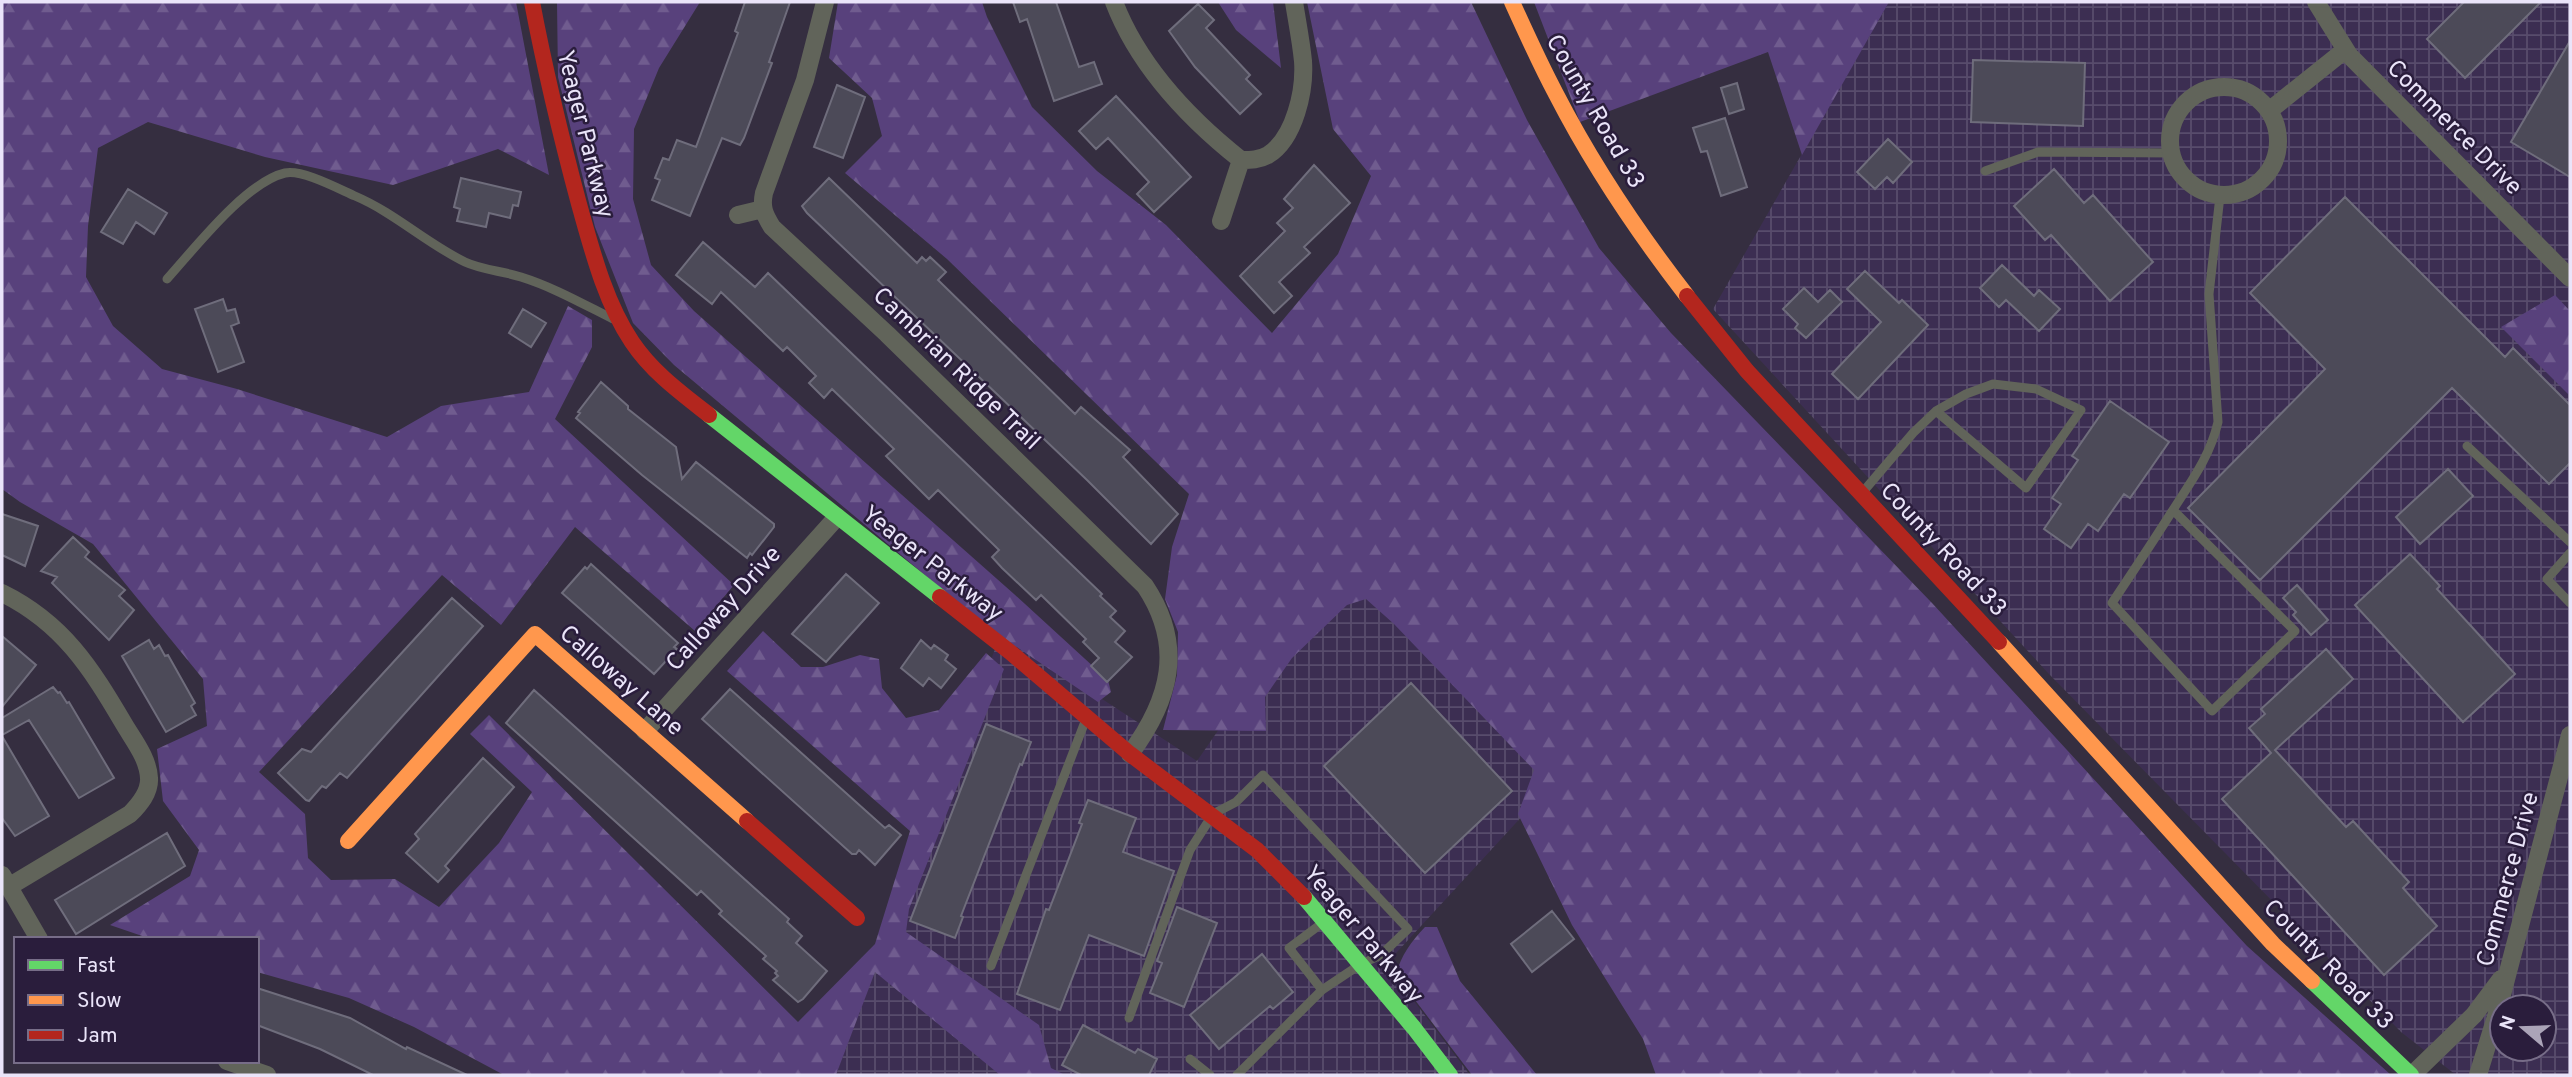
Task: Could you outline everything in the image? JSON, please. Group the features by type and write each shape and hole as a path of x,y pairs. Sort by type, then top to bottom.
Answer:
{"street":[{"name":"Yeager Parkway","path":"532,2 546,79 601,276 623,324 648,364 677,390 1010,652 1130,754 1213,814 1284,875 1326,921 1450,1075"},
{"path":"738,215 763,209 764,193 817,41 825,2"},
{"path":"1114,2 1132,41 1165,87 1219,144 1241,160 1256,159 1271,153 1288,130 1295,114 1303,63 1294,2"},
{"name":"County Road 33","path":"1512,2 1571,122 1656,256 1747,370 1992,633 2273,944 2411,1075"},
{"name":"Commerce Drive","path":"2316,2 2345,50 2570,278"},
{"path":"2270,110 2345,50"},
{"path":"2216,88 2238,89 2262,101 2270,110 2279,139 2277,154 2272,166 2254,186 2244,192 2220,196 2207,193 2186,180 2178,169 2170,144 2175,120 2193,97 2216,88"},
{"path":"1221,220 1241,160"},
{"name":"Cambrian Ridge Trail","path":"763,209 772,227 1093,533 1151,594 1162,618 1170,660 1157,713 1130,754"},
{"name":"Calloway Drive","path":"645,731 837,517"},
{"path":"2,593 56,631 91,670 144,758 150,780 140,804 130,814 6,881 38,937"},
{"name":"Calloway Lane","path":"348,841 535,634 857,918"},
{"name":"Commerce Drive","path":"2477,1075 2498,1010 2567,764 2570,734"},
{"path":"2411,1075 2474,1015 2508,967"},
{"path":"233,1063 267,1075"}],"lane":[{"path":"1985,171 2038,152 2172,153"},
{"path":"167,279 239,201 272,177 289,172 322,181 376,205 435,247 468,264 522,277 555,290 623,324"},
{"path":"2173,510 2295,631 2212,711 2112,603 2208,452 2218,422 2209,294 2220,196"},
{"path":"1861,495 1913,433 1936,411 1965,394 1993,384 2036,389 2081,410 2026,488 1936,411"},
{"path":"2467,446 2570,542"},
{"path":"2570,553 2547,579 2570,603"},
{"path":"991,966 1087,718"},
{"path":"1129,1018 1190,850 1213,814 1236,802 1263,775 1408,929 1381,955 1361,964 1322,990 1237,1075"},
{"path":"1322,990 1289,948 1326,921"},
{"path":"1190,1059 1210,1075"}],"shaded area":[{"path":"1889,2 2570,2 2570,1075 2456,1075 2401,1032 2048,673 1713,309"},
{"path":"1335,561 1562,773 1386,964 1470,1075 836,1075 1001,633 1197,761"}],"green space":[{"path":"2,2 516,2 549,175 498,149 393,185 265,157 148,122 98,148 88,226 86,277 113,326 162,369 237,389 387,437 441,406 529,392 568,306 592,320 592,347 555,419 734,585 695,631 575,527 501,625 442,575 259,772 305,814 308,858 331,880 395,879 439,907 499,843 532,792 470,734 489,715 798,1022 875,944 910,831 727,671 763,631 801,667 823,667 860,655 879,659 882,688 906,718 939,710 986,653 1004,669 909,909 906,932 1039,1025 1051,1068 1065,1075 1000,1075 875,972 836,1075 504,1075 414,1027 349,998 259,973 259,937 145,937 110,925 190,876 199,850 163,801 157,749 207,726 203,679 93,544 2,489"},
{"path":"557,2 700,2 659,68 634,129 633,199 651,265 694,311 1108,680 1111,692 1098,702 987,627 674,365 633,323 595,227 558,77"},
{"path":"838,2 982,2 1032,107 1097,171 1166,225 1272,333 1338,254 1371,176 1333,129 1307,2 1471,2 1527,120 1599,248 1671,333 1932,603 2247,946 2391,1075 1656,1075 1643,1039 1572,925 1518,814 1534,770 1394,624 1366,599 1347,605 1292,658 1265,697 1266,731 1163,730 1177,675 1178,632 1165,599 1172,547 1189,494 947,259 845,173 882,136 872,98 829,58"},
{"path":"1218,2 1273,2 1281,68 1236,30"},
{"path":"1534,2 1889,2 1802,155 1768,52 1580,122"},
{"path":"2555,295 2570,311 2570,396 2501,327"},
{"path":"1425,927 1437,927 1460,981 1537,1075 1472,1075 1396,975 1407,949"}],"building":[{"path":"745,2 790,2 769,62 772,63 744,138 740,145 722,138 690,216 652,200 660,180 655,178 663,158 669,160 677,140 696,147 738,33 735,31"},
{"path":"1013,2 1056,2 1079,67 1094,62 1102,84 1054,101 1027,19 1020,22"},
{"path":"2464,2 2541,2 2465,78 2427,39"},
{"path":"1198,4 1214,20 1206,28 1250,75 1246,79 1261,94 1240,114 1195,67 1169,31"},
{"path":"2570,41 2570,177 2511,142"},
{"path":"1973,60 2085,63 2083,126 1971,122"},
{"path":"1737,83 1744,109 1729,114 1721,88"},
{"path":"837,85 865,97 843,158 814,147"},
{"path":"1116,96 1191,177 1154,212 1137,194 1149,182 1108,138 1096,149 1079,131"},
{"path":"1725,118 1747,187 1721,196 1707,151 1701,152 1693,128"},
{"path":"1888,139 1912,162 1893,183 1887,177 1875,189 1857,172"},
{"path":"1314,165 1350,203 1304,247 1310,253 1279,282 1292,296 1274,313 1240,276 1285,231 1277,223 1293,208 1284,199"},
{"path":"2054,169 2084,203 2093,195 2153,262 2110,301 2051,235 2045,240 2014,206"},
{"path":"461,178 521,192 518,206 513,205 510,218 489,213 486,227 457,221 460,209 454,207"},
{"path":"829,178 917,263 922,257 926,261 930,257 946,272 938,280 1075,414 1081,407 1130,450 1123,457 1178,514 1151,544 807,213 802,206"},
{"path":"128,189 167,213 154,234 136,222 123,244 101,232"},
{"path":"2345,197 2505,357 2513,348 2570,405 2570,463 2549,484 2452,388 2260,580 2188,508 2325,369 2250,293"},
{"path":"703,242 755,287 768,273 1102,594 1100,596 1116,611 1110,617 1125,631 1115,642 1132,657 1107,682 1091,666 1099,658 1083,642 1086,639 1041,595 1036,600 1002,568 992,557 999,550 938,490 929,499 886,456 894,449 832,389 824,398 809,383 816,376 787,347 783,351 721,292 712,304 676,275"},
{"path":"2002,265 2034,296 2039,290 2060,309 2039,331 2006,300 1999,307 1980,288"},
{"path":"1865,271 1899,303 1902,300 1928,325 1858,399 1832,374 1881,322 1847,289"},
{"path":"1804,288 1818,302 1830,290 1842,302 1806,338 1795,328 1798,324 1783,309"},
{"path":"223,299 227,311 235,309 239,323 231,326 244,362 218,372 195,309"},
{"path":"523,309 546,323 531,347 509,333"},
{"path":"601,382 628,406 628,409 676,447 682,479 696,462 774,524 752,555 750,553 747,558 642,475 576,418"},
{"path":"2110,401 2169,442 2130,498 2124,494 2098,531 2088,524 2071,548 2044,529 2061,504 2052,498 2078,460 2072,456"},
{"path":"2448,469 2473,496 2420,544 2396,517"},
{"path":"2,514 38,526 25,566 2,555"},
{"path":"73,537 89,552 85,557 125,590 119,596 134,610 109,640 52,583 57,577 41,571"},
{"path":"2410,554 2440,586 2437,589 2515,674 2463,722 2355,605"},
{"path":"591,564 678,643 674,647 677,649 654,674 562,593 585,567 587,569"},
{"path":"846,574 879,603 826,662 792,634"},
{"path":"2297,585 2328,620 2311,635 2293,615 2296,612 2283,598"},
{"path":"452,598 483,626 347,778 340,773 326,788 322,786 309,801 306,800 278,773 302,749 311,752"},
{"path":"2,636 36,665 2,707"},
{"path":"149,640 154,649 159,645 165,656 168,655 195,703 191,706 196,715 166,732 122,656"},
{"path":"921,640 931,649 934,645 948,655 945,660 956,669 941,688 929,678 923,686 901,668"},
{"path":"2326,649 2353,679 2275,750 2346,827 2353,821 2409,882 2403,888 2437,926 2384,975 2222,799 2271,753 2249,728 2265,714 2261,709"},
{"path":"1411,683 1512,791 1425,873 1324,766"},
{"path":"53,687 69,702 114,778 79,798 29,720 2,735 2,718"},
{"path":"730,689 885,828 889,825 901,835 875,865 859,850 852,854 702,719"},
{"path":"534,690 789,919 787,922 802,936 796,943 827,971 803,999 798,1002 773,980 778,976 775,973 777,971 763,959 766,956 719,914 722,911 701,891 697,895 506,723"},
{"path":"986,724 1031,742 961,916 963,917 955,938 910,921"},
{"path":"2,736 49,816 15,836 2,818"},
{"path":"483,758 514,787 445,866 449,870 438,882 406,853 419,839 415,834"},
{"path":"1088,800 1136,818 1123,852 1174,871 1144,956 1089,935 1060,1010 1017,994 1046,909 1049,910 1082,824 1079,823"},
{"path":"167,833 185,866 76,934 55,900"},
{"path":"1177,907 1217,923 1184,1007 1150,993 1162,963 1157,961"},
{"path":"1552,911 1574,939 1532,972 1511,944"},
{"path":"1262,954 1293,992 1273,1009 1270,1006 1219,1049 1190,1015"},
{"path":"259,989 350,1018 406,1049 407,1047 467,1075 373,1075 320,1049 259,1026"},
{"path":"1083,1025 1135,1053 1138,1049 1157,1059 1149,1075 1081,1075 1062,1065"}],"traffic: fast":[{"path":"709,415 940,597"},
{"path":"1304,897 1450,1075"},
{"path":"2312,981 2411,1075"}],"traffic: slow":[{"path":"1512,2 1544,71 1585,146 1634,223 1687,296"},
{"path":"348,841 535,634 747,821"},
{"path":"1999,642 2273,944 2312,981"}],"traffic: jam":[{"path":"532,2 572,179 594,257 614,310 632,342 649,363 709,415"},
{"path":"1687,296 1747,371 1999,642"},
{"path":"940,597 1010,652 1130,754 1257,850 1304,897"},
{"path":"747,821 857,918"}]}
